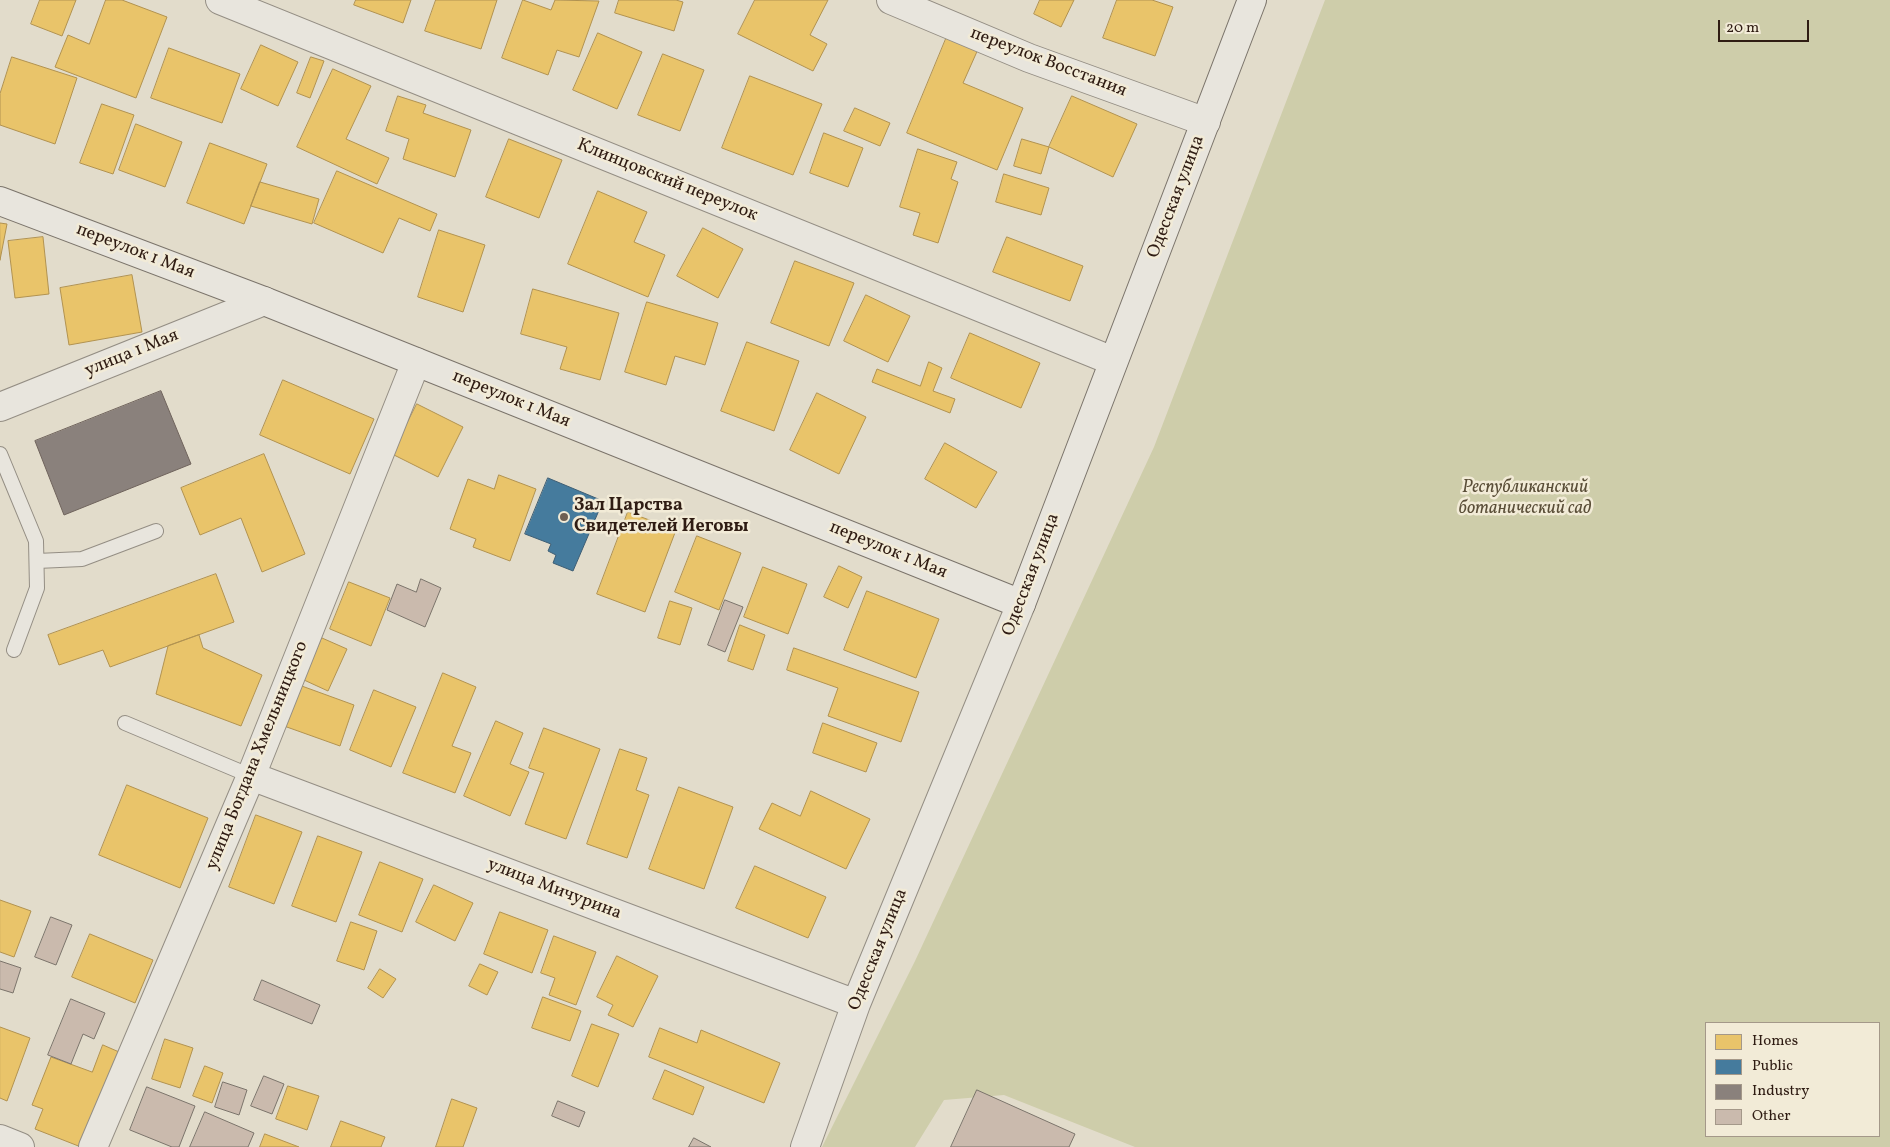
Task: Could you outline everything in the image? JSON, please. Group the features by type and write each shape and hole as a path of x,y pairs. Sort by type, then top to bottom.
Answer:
{"street":[{"name":"Клинцовский переулок","path":"220,0 1113,361"},
{"name":"переулок Восстания","path":"890,0 1029,58 1206,122"},
{"name":"Одесская улица","path":"805,1147 856,1004 1021,604 1252,0"},
{"name":"переулок 1 Мая","path":"0,201 264,301 1021,604"},
{"name":"улица 1 Мая","path":"0,407 264,301"},
{"name":"улица Богдана Хмельницкого","path":"93,1147 251,776 416,362"},
{"name":"улица Мичурина","path":"251,776 856,1004"},
{"path":"0,1139 20,1147"}],"lane":[{"path":"0,454 36,540 37,588 14,650"},
{"path":"37,562 82,559 156,531"},
{"path":"125,723 251,776"}],"green space":[{"name":"Республиканский ботанический сад","path":"1325,0 1890,0 1890,1147 1135,1147 1004,1095 944,1100 915,1147 822,1147 915,961 1154,447"}],"building: Homes":[{"path":"40,0 76,0 62,36 31,24"},
{"path":"106,0 122,0 167,17 136,98 55,67 68,35 89,44"},
{"path":"356,0 411,0 403,23 354,5"},
{"path":"436,0 497,0 481,49 425,31"},
{"path":"523,0 551,10 555,0 599,1 579,57 557,50 548,75 502,58"},
{"path":"619,0 676,0 683,2 674,31 615,13"},
{"path":"755,0 828,0 810,35 827,44 813,71 738,34"},
{"path":"1040,0 1074,0 1061,27 1034,14"},
{"path":"1117,0 1152,0 1173,7 1155,56 1103,38"},
{"path":"598,33 642,52 617,109 573,90"},
{"path":"948,34 979,47 963,83 1023,108 997,170 907,133"},
{"path":"261,45 298,62 278,106 241,89"},
{"path":"169,48 240,74 222,123 151,98"},
{"path":"663,54 704,70 680,131 638,115"},
{"path":"12,57 77,78 55,144 0,125 0,94"},
{"path":"311,57 324,61 310,98 297,93"},
{"path":"333,69 371,86 346,139 389,158 377,184 297,147"},
{"path":"750,76 822,104 793,175 722,148"},
{"path":"398,96 426,105 423,113 471,130 455,177 403,159 409,139 386,131"},
{"path":"1072,96 1137,124 1113,177 1049,147"},
{"path":"102,104 134,115 113,174 80,163"},
{"path":"855,108 890,123 880,146 844,131"},
{"path":"136,124 182,142 165,187 119,170"},
{"path":"824,133 863,148 848,187 810,173"},
{"path":"509,139 562,160 539,218 486,197"},
{"path":"1022,139 1049,147 1041,174 1014,166"},
{"path":"210,143 267,164 244,224 187,203"},
{"path":"918,149 957,162 951,179 958,182 938,243 913,235 920,213 900,207"},
{"path":"337,171 437,214 430,231 399,218 383,253 314,223"},
{"path":"1004,174 1049,188 1041,215 996,202"},
{"path":"260,182 319,199 312,224 251,206"},
{"path":"598,191 647,212 634,242 665,255 648,297 568,264"},
{"path":"0,223 7,224 0,260"},
{"path":"703,228 743,249 718,298 677,276"},
{"path":"439,230 485,245 463,312 418,297"},
{"path":"43,237 49,294 15,298 8,241"},
{"path":"1007,237 1083,266 1070,301 993,272"},
{"path":"795,261 854,283 829,346 771,323"},
{"path":"132,275 142,332 69,345 60,288"},
{"path":"533,289 619,313 600,380 560,369 567,347 521,334"},
{"path":"866,295 910,316 888,362 844,341"},
{"path":"647,302 718,323 705,365 675,356 666,385 625,372"},
{"path":"970,333 1040,363 1021,408 951,378"},
{"path":"747,342 799,361 774,431 721,411"},
{"path":"929,362 942,368 933,391 955,399 950,413 872,382 877,369 920,386"},
{"path":"283,380 374,419 350,474 260,435"},
{"path":"817,393 866,417 839,474 790,450"},
{"path":"417,404 463,427 438,477 392,454"},
{"path":"945,443 997,472 976,508 925,479"},
{"path":"264,454 305,554 262,572 241,518 200,535 181,488"},
{"path":"499,475 536,489 510,561 473,547 476,539 450,529 468,479 494,489"},
{"path":"628,512 676,530 645,612 597,594"},
{"path":"697,536 741,553 719,610 675,592"},
{"path":"839,566 862,577 848,608 824,597"},
{"path":"763,567 807,584 788,634 744,617"},
{"path":"216,574 234,622 110,667 103,650 59,665 48,635"},
{"path":"349,582 390,598 371,646 330,629"},
{"path":"867,591 939,619 916,678 844,650"},
{"path":"670,601 692,608 680,645 658,638"},
{"path":"740,625 765,635 753,670 728,661"},
{"path":"199,635 203,648 262,675 241,726 156,694 168,646"},
{"path":"322,638 347,649 328,691 304,680"},
{"path":"794,648 919,692 901,742 828,716 838,688 787,670"},
{"path":"443,673 476,687 452,746 471,753 455,793 403,773"},
{"path":"299,685 354,705 340,746 284,726"},
{"path":"374,690 416,707 391,767 350,750"},
{"path":"496,721 523,733 510,764 529,772 510,816 464,796"},
{"path":"823,723 877,743 866,772 813,753"},
{"path":"544,728 600,749 566,839 525,824 544,773 529,768"},
{"path":"620,749 647,758 636,790 649,795 627,858 587,844"},
{"path":"127,785 208,818 180,888 99,855"},
{"path":"679,787 733,807 704,889 649,869"},
{"path":"811,791 870,819 846,869 759,829 772,803 800,816"},
{"path":"256,815 302,832 274,904 229,887"},
{"path":"318,836 362,852 336,922 292,906"},
{"path":"380,862 423,879 402,932 359,915"},
{"path":"755,866 826,897 808,938 736,908"},
{"path":"434,885 473,903 455,941 416,922"},
{"path":"0,900 31,911 14,957 0,952"},
{"path":"500,912 548,930 532,973 484,954"},
{"path":"351,922 377,931 364,970 337,961"},
{"path":"90,934 153,960 135,1003 72,977"},
{"path":"554,936 596,952 576,1005 549,995 555,978 541,973"},
{"path":"617,956 658,976 633,1027 608,1015 613,1005 597,997"},
{"path":"480,964 498,972 487,995 469,986"},
{"path":"380,969 396,979 383,998 368,988"},
{"path":"543,997 581,1011 570,1041 532,1028"},
{"path":"592,1024 619,1034 598,1087 572,1076"},
{"path":"0,1027 30,1038 7,1101 0,1098"},
{"path":"660,1028 697,1043 701,1030 780,1063 764,1103 649,1057"},
{"path":"165,1039 193,1048 180,1088 152,1079"},
{"path":"103,1045 126,1055 81,1147 35,1129 43,1109 32,1105 51,1057 92,1072"},
{"path":"205,1066 223,1073 212,1103 193,1096"},
{"path":"665,1070 704,1087 693,1115 653,1099"},
{"path":"288,1086 319,1096 307,1130 276,1119"},
{"path":"452,1099 477,1108 463,1147 436,1147"},
{"path":"341,1121 385,1137 381,1147 331,1147"},
{"path":"265,1134 299,1147 260,1147"}],"building: Public":[{"name":"Зал Царства Свидетелей Иеговы","path":"548,478 603,501 573,571 553,563 556,555 548,551 551,544 525,534"}],"building: Industry":[{"path":"161,391 191,464 64,515 35,441"}],"building: Other":[{"path":"421,579 441,588 425,627 387,610 397,584 416,592"},
{"path":"725,600 743,607 725,652 708,645"},
{"path":"51,917 72,925 56,965 35,957"},
{"path":"0,961 21,968 13,993 0,989"},
{"path":"262,980 320,1005 312,1024 254,1000"},
{"path":"71,999 105,1013 94,1039 83,1034 71,1064 48,1055"},
{"path":"264,1076 284,1084 272,1114 251,1106"},
{"path":"223,1082 247,1090 239,1115 215,1107"},
{"path":"147,1087 195,1106 179,1147 172,1147 130,1130"},
{"path":"977,1090 1075,1134 1069,1147 951,1147"},
{"path":"558,1101 585,1112 579,1127 552,1116"},
{"path":"205,1112 254,1133 248,1147 190,1147"},
{"path":"694,1138 711,1147 689,1147"}],"place":[{"name":"Зал Царства Свидетелей Иеговы","path":"564,517"}]}
